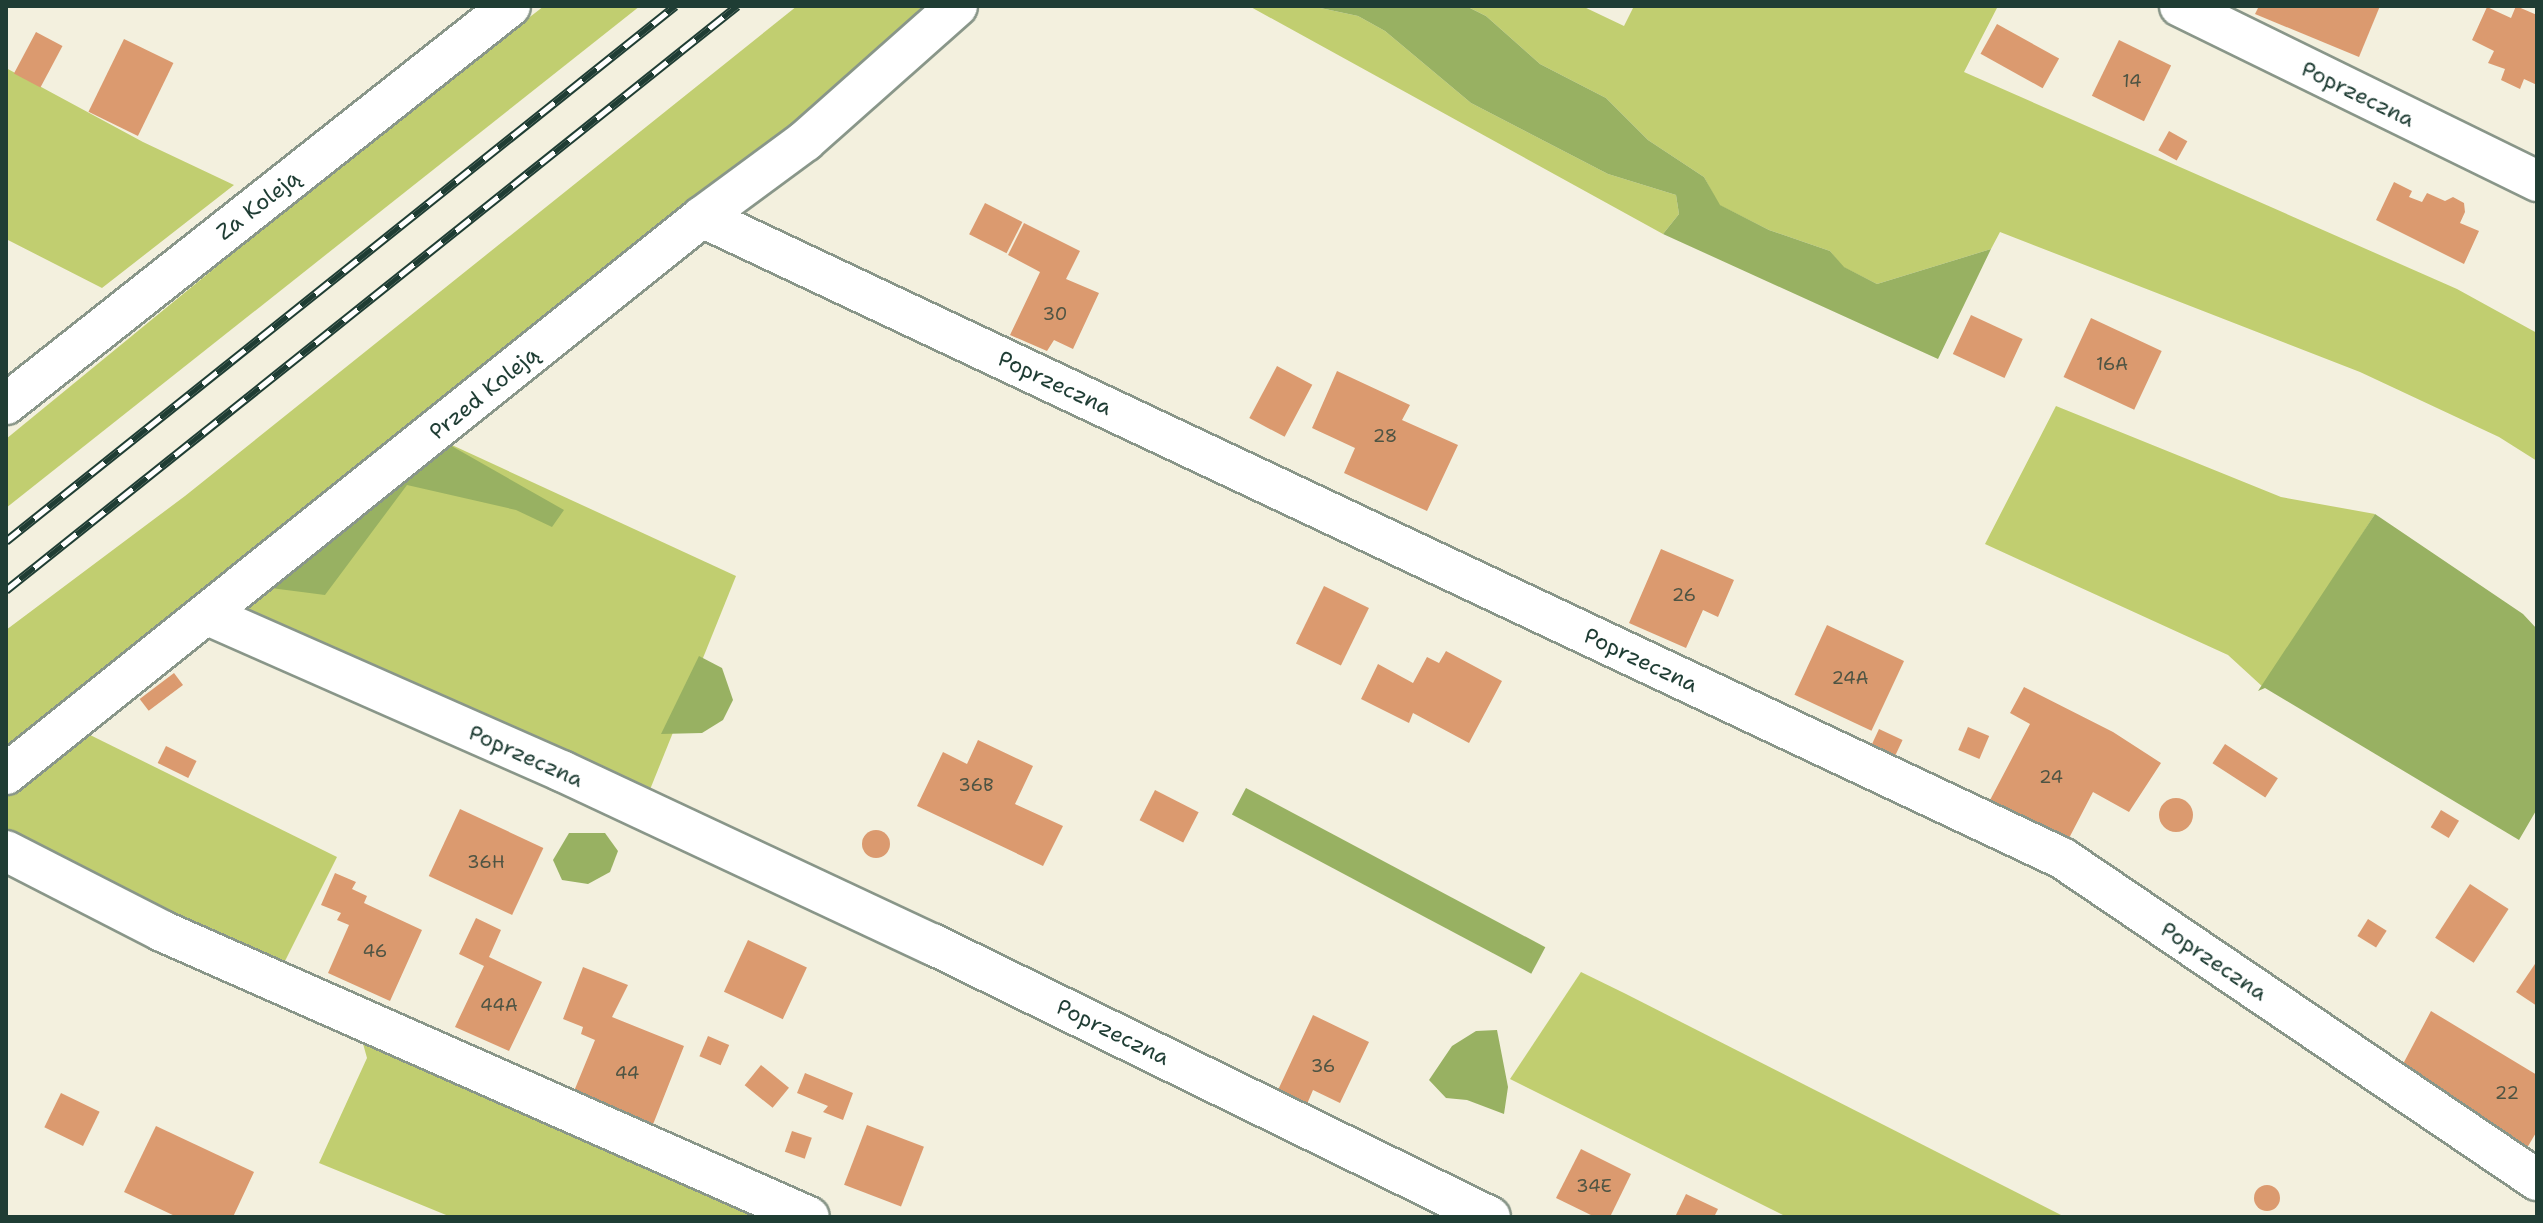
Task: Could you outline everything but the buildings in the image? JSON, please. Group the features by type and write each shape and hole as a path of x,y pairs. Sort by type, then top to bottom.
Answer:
{"street":[{"name":"Za Koleją","path":"6,404 510,6"},
{"name":"Przed Koleją","path":"6,774 702,217 805,141 957,6"},
{"name":"Poprzeczna","path":"2180,6 2537,181"},
{"name":"Poprzeczna","path":"702,217 2062,858 2537,1180"},
{"name":"Poprzeczna","path":"208,615 562,771 932,944 1490,1217"},
{"path":"6,851 162,931 809,1217"}],"green space":[{"path":"544,6 640,6 6,508 6,439 354,154"},
{"path":"797,6 946,6 6,753 6,630 185,496"},
{"path":"1249,6 1311,6 1358,16 1385,31 1471,103 1608,174 1676,195 1679,214 1663,234"},
{"path":"1311,6 1466,6 1486,16 1540,64 1606,98 1648,140 1704,177 1720,205 1769,230 1830,251 1844,267 1877,284 1991,249 1938,359 1663,234 1679,214 1676,195 1608,174 1471,103 1385,31 1358,16"},
{"path":"1466,6 1582,6 1624,26 1634,6 1998,6 1964,72 2457,289 2537,333 2537,461 2499,437 2360,372 2000,232 1991,249 1877,284 1843,267 1830,251 1769,230 1719,205 1704,177 1648,140 1606,98 1540,64 1486,16"},
{"path":"6,68 143,142 234,185 102,288 6,239"},
{"path":"2056,406 2281,497 2375,514 2264,688 2228,655 1985,544"},
{"path":"441,440 736,576 647,797 233,618"},
{"path":"441,440 564,510 552,527 516,510 407,485 325,595 263,587"},
{"path":"2375,514 2523,614 2537,629 2537,809 2519,840 2265,688 2258,691"},
{"path":"699,656 722,668 733,700 723,720 702,733 661,734"},
{"path":"84,732 337,857 280,971 6,836 6,794"},
{"path":"1246,788 1545,947 1531,974 1232,814"},
{"path":"569,833 605,833 618,851 610,872 588,884 562,880 553,860"},
{"path":"1581,972 2065,1217 1787,1217 1510,1079"},
{"path":"1497,1030 1508,1087 1504,1114 1467,1100 1446,1098 1429,1080 1452,1046 1476,1031"},
{"path":"362,1040 766,1217 451,1217 319,1163 367,1058"}],"railway":[{"path":"6,541 675,6"},
{"path":"6,590 737,6"}]}
